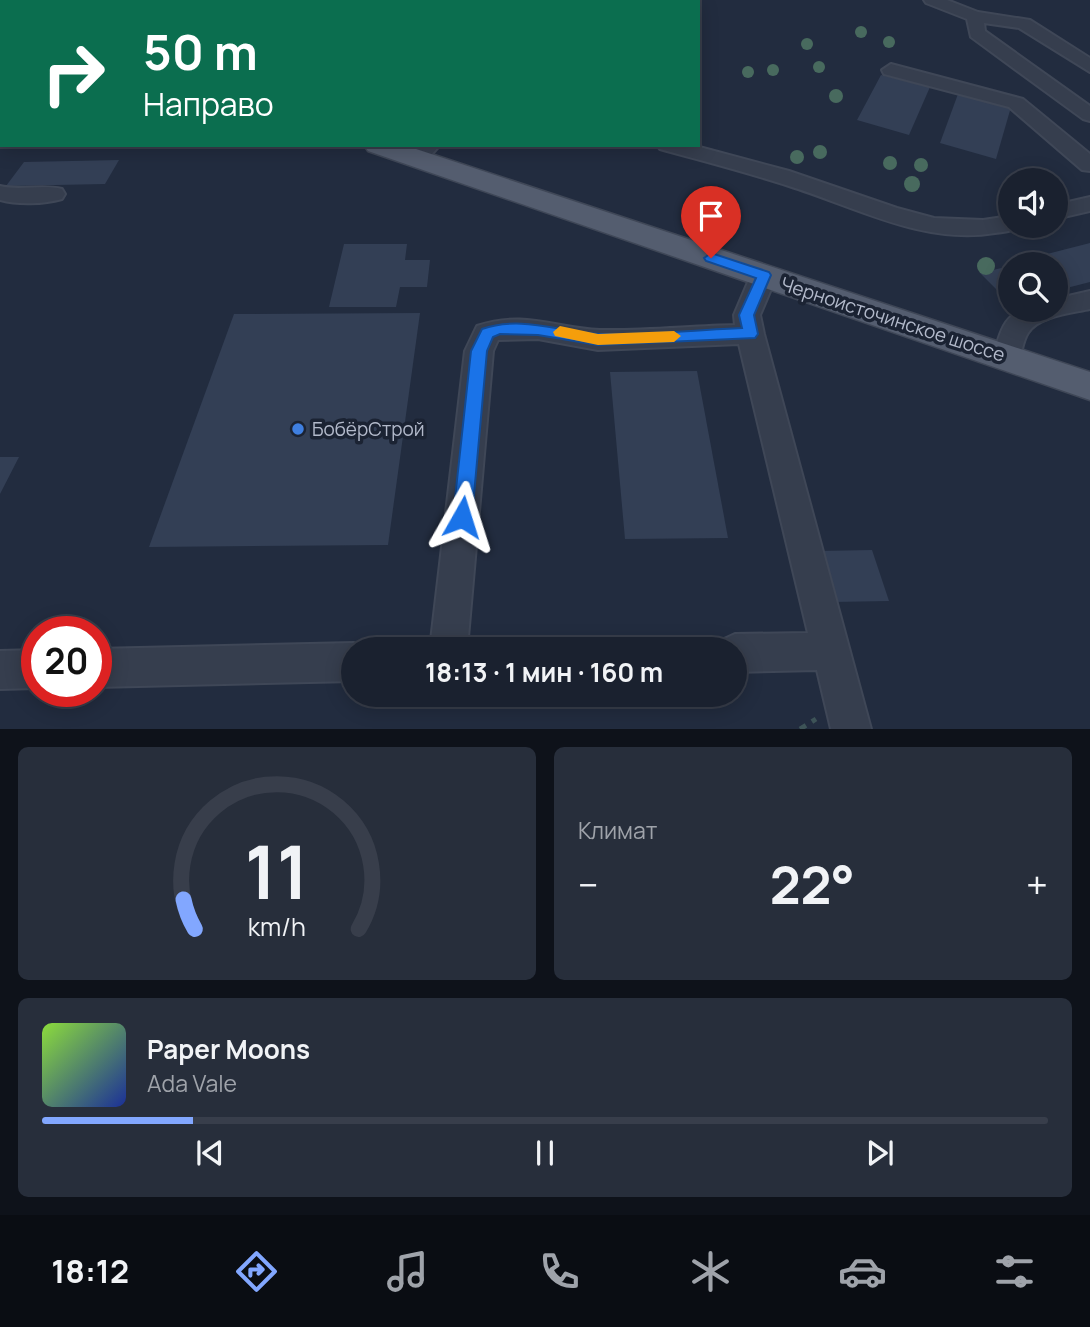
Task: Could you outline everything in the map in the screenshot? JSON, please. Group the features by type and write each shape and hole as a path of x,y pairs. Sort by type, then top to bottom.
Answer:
{"main road":[{"name":"Черноисточинское шоссе","path":"390,147 423,152 764,275 1090,386"}],"street":[{"path":"932,0 975,16 1024,24 1090,65"},
{"path":"975,16 977,33 1090,116"},
{"path":"891,70 1016,103 1090,165"},
{"path":"674,147 794,180 878,211 932,225 970,230 998,225"},
{"path":"0,193 10,196 54,194"},
{"path":"1068,209 1090,204"},
{"path":"764,275 747,315 750,334 851,729"},
{"path":"1068,305 1090,300"},
{"path":"1007,357 1014,329 1019,322"},
{"path":"449,637 479,351 487,333 499,329 538,329 598,340 750,334"},
{"path":"747,653 830,651"},
{"path":"112,668 341,662"},
{"path":"0,670 21,669"}],"building":[{"path":"881,75 930,87 909,135 857,120"},
{"path":"958,94 1011,107 996,159 940,143"},
{"path":"119,160 105,184 6,186 24,162"},
{"path":"1090,243 1090,282 1068,288 1068,252 1055,252"},
{"path":"344,244 407,244 405,260 430,260 427,287 400,287 396,307 329,307"},
{"path":"998,269 998,291 980,273"},
{"name":"БобёрСтрой","path":"420,313 388,545 149,547 234,314"},
{"path":"697,371 728,538 625,539 610,372"},
{"path":"0,457 19,457 0,494"},
{"path":"872,550 889,601 832,602 819,551"}],"slow traffic":[{"path":"560,332 598,340 674,336"}],"place":[{"name":"БобёрСтрой","path":"298,429"}],"route":[{"path":"462,517 479,351 487,333 499,329 538,329 572,333 598,340 750,334 747,315 764,275 711,258"}]}
